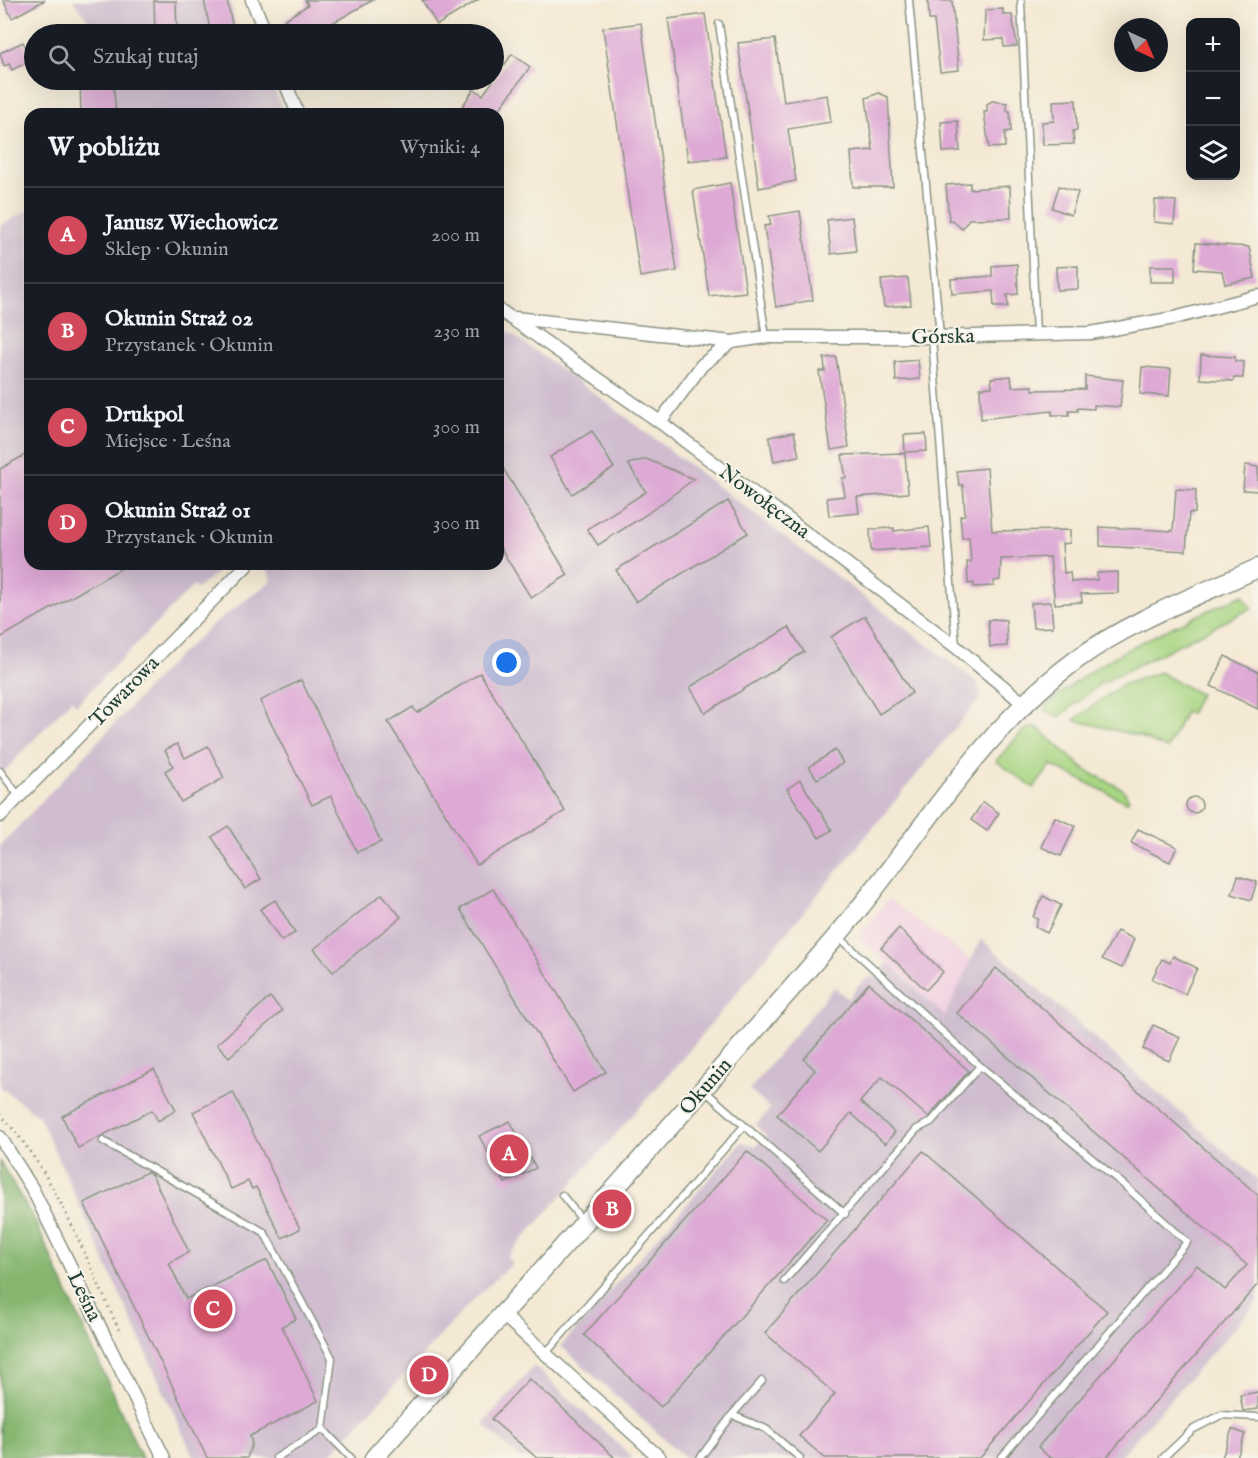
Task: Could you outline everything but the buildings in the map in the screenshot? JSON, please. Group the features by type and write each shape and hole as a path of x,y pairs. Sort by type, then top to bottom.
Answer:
{"main road":[{"name":"Okunin","path":"374,1458 837,936 956,784 1024,704 1077,659 1135,624 1258,568"}],"street":[{"path":"252,0 262,24"},
{"path":"288,90 296,108"},
{"name":"Górska","path":"660,422 702,365 732,342 766,337 936,337 1091,333 1174,318 1258,296"},
{"name":"Nowołęczna","path":"504,312 660,422 956,647 1024,704"},
{"path":"514,318 732,342"},
{"name":"Towarowa","path":"0,816 242,570"},
{"name":"Leśna","path":"0,1137 33,1190 164,1458"},
{"path":"502,1314 660,1458"}],"lane":[{"path":"909,0 936,337 956,647"},
{"path":"1021,2 1036,335"},
{"path":"719,24 766,337"},
{"path":"0,771 19,797"},
{"path":"837,936 980,1066 1124,1185 1188,1242 1001,1458"},
{"path":"784,1281 917,1129 931,1122 980,1066"},
{"path":"703,1088 845,1214"},
{"path":"546,1353 744,1126"},
{"path":"103,1141 264,1232 332,1358 322,1429 276,1458"},
{"path":"562,1195 584,1223"},
{"path":"700,1458 732,1415 762,1381"},
{"path":"732,1415 766,1429 800,1458"},
{"path":"1163,1458 1192,1430 1221,1415 1258,1417"},
{"path":"322,1429 351,1458"}],"shaded area":[{"path":"73,0 230,0 235,24 91,24"},
{"path":"95,90 274,90 282,108 95,108"},
{"path":"24,212 24,570 220,570 197,589 194,585 76,705 72,699 0,776 0,226"},
{"path":"504,328 598,396 978,683 981,697 678,1064 508,1256 512,1264 475,1298 327,1458 194,1458 39,1116 0,1087 0,846 172,662 209,628 272,580 267,570 504,570"},
{"path":"888,899 972,961 945,1017 859,936"},
{"path":"981,939 1258,1180 1258,1301 1118,1458 685,1458 561,1346 742,1142 756,1146 766,1136 756,1125 770,1109 749,1090 834,987 848,999 862,982 871,976 875,979 888,963 945,1016"},
{"path":"534,1366 633,1458 519,1458 483,1424"}],"green space":[{"path":"1243,595 1252,608 1100,684 1059,717 1044,709 1089,673 1113,658 1164,631"},
{"path":"1159,672 1200,694 1190,714 1185,712 1167,749 1138,736 1074,720 1122,685"},
{"path":"1036,726 1085,770 1123,789 1129,800 1126,802 1051,765 1034,788 996,761 1023,731"},
{"path":"0,1162 35,1221 142,1458 0,1458"}],"place":[{"name":"Janusz Wiechowicz","path":"509,1154"},
{"name":"Okunin Straż 02","path":"612,1209"},
{"name":"Drukpol","path":"213,1309"},
{"name":"Okunin Straż 01","path":"429,1375"}]}
